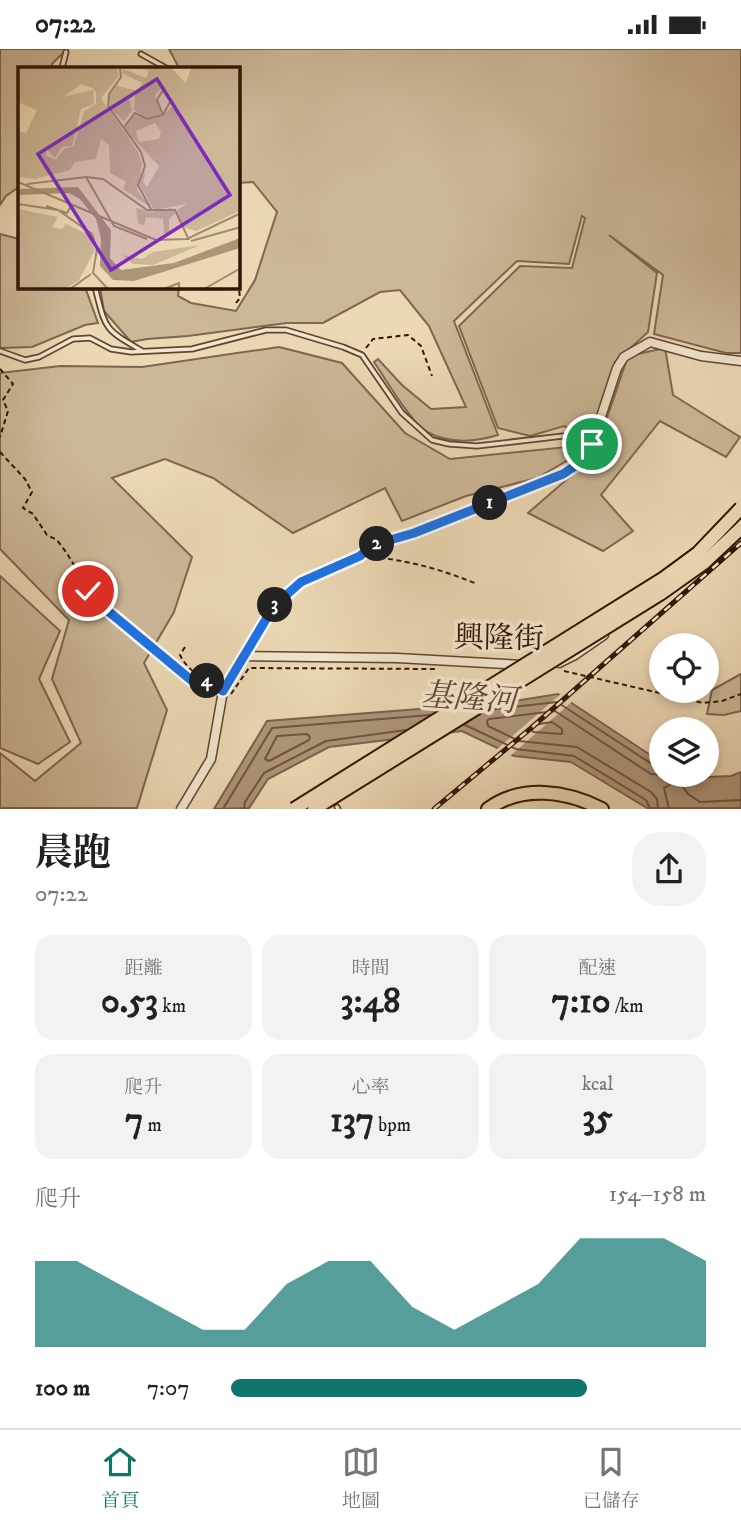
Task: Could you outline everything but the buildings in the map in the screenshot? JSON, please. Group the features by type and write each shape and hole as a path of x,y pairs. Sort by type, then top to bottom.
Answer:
{"main road":[{"path":"294,809 664,578 698,553 741,511"},
{"path":"314,809 660,594 705,562 741,528"},
{"path":"488,809 500,800 541,792 579,798 602,809"},
{"path":"502,809 527,800 579,804 587,809"}],"street":[{"path":"181,809 211,758 227,693 244,656 274,606 301,582 360,556 373,545 414,533 563,474 575,466 594,440 617,368 624,357 650,342 701,356 741,361"},
{"name":"興隆街","path":"244,656 397,657 550,666 575,655 665,594 741,511"}],"lane":[{"path":"62,67 66,52"},
{"path":"141,54 164,67"},
{"path":"95,289 106,327 144,352"},
{"path":"0,351 25,360 39,357 73,339 90,338 111,349 131,352 192,349 266,330 286,330 362,355 402,413 432,440 477,446 568,436 587,451"}],"path":[{"path":"236,303 240,297 239,289"},
{"path":"362,355 373,339 408,335 421,345 432,376"},
{"path":"0,369 13,384 3,400 8,411 0,437"},
{"path":"0,452 25,479 32,492 23,508 33,514 47,535 57,540 96,601 191,680 200,676"},
{"path":"360,556 402,561 447,572 477,584"},
{"path":"185,647 180,655 183,662 227,693 249,669 439,669"},
{"path":"550,666 703,703 722,701 741,694"}],"shaded area":[{"path":"0,49 67,49 52,64 53,67 18,67 18,188 6,196 0,205"},
{"path":"169,49 741,49 741,353 726,353 654,334 663,275 609,235 657,273 648,332 615,362 591,440 564,426 530,436 498,428 459,326 520,266 572,268 585,218 582,216 569,264 517,261 454,321 498,435 462,441 435,436 414,420 399,400 374,362 378,359 402,385 431,409 466,407 429,326 400,290 380,292 323,323 287,323 131,342 104,311 100,289 179,289 178,296 191,303 236,311 255,280 277,212 253,182 240,183 240,67 178,67"},
{"path":"0,234 18,239 18,289 86,289 98,323 85,325 32,347 0,348"},
{"path":"279,347 342,363 405,433 450,459 567,447 568,460 537,478 466,496 402,521 385,488 293,533 213,478 165,459 112,478 192,557 174,612 144,663 167,710 137,808 0,808 0,753 35,781 81,743 52,679 69,620 0,549 0,373 60,366 142,367"},
{"path":"665,348 673,395 740,437 726,457 660,421 601,495 633,531 603,551 528,513 594,456 628,356"},
{"path":"0,576 60,631 39,679 70,742 38,764 0,748"},
{"path":"741,674 741,711 724,715 707,714 709,703 719,703 719,686"}],"water":[{"path":"558,694 649,754 649,787 719,787 719,777 741,772 741,808 647,808 571,762 514,756 462,731 329,747 268,779 249,808 214,809 267,721 508,702"}],"pier":[{"path":"562,693 574,700 509,757 496,750"}],"railway":[{"path":"434,809 530,729 741,543"}],"route":[{"path":"88,591 96,601 108,608 191,680 200,676 223,691 274,606 301,582 360,556 373,545 414,533 563,474 575,466 592,444"}],"water label":[{"name":"基隆河","path":"469,699"}]}
